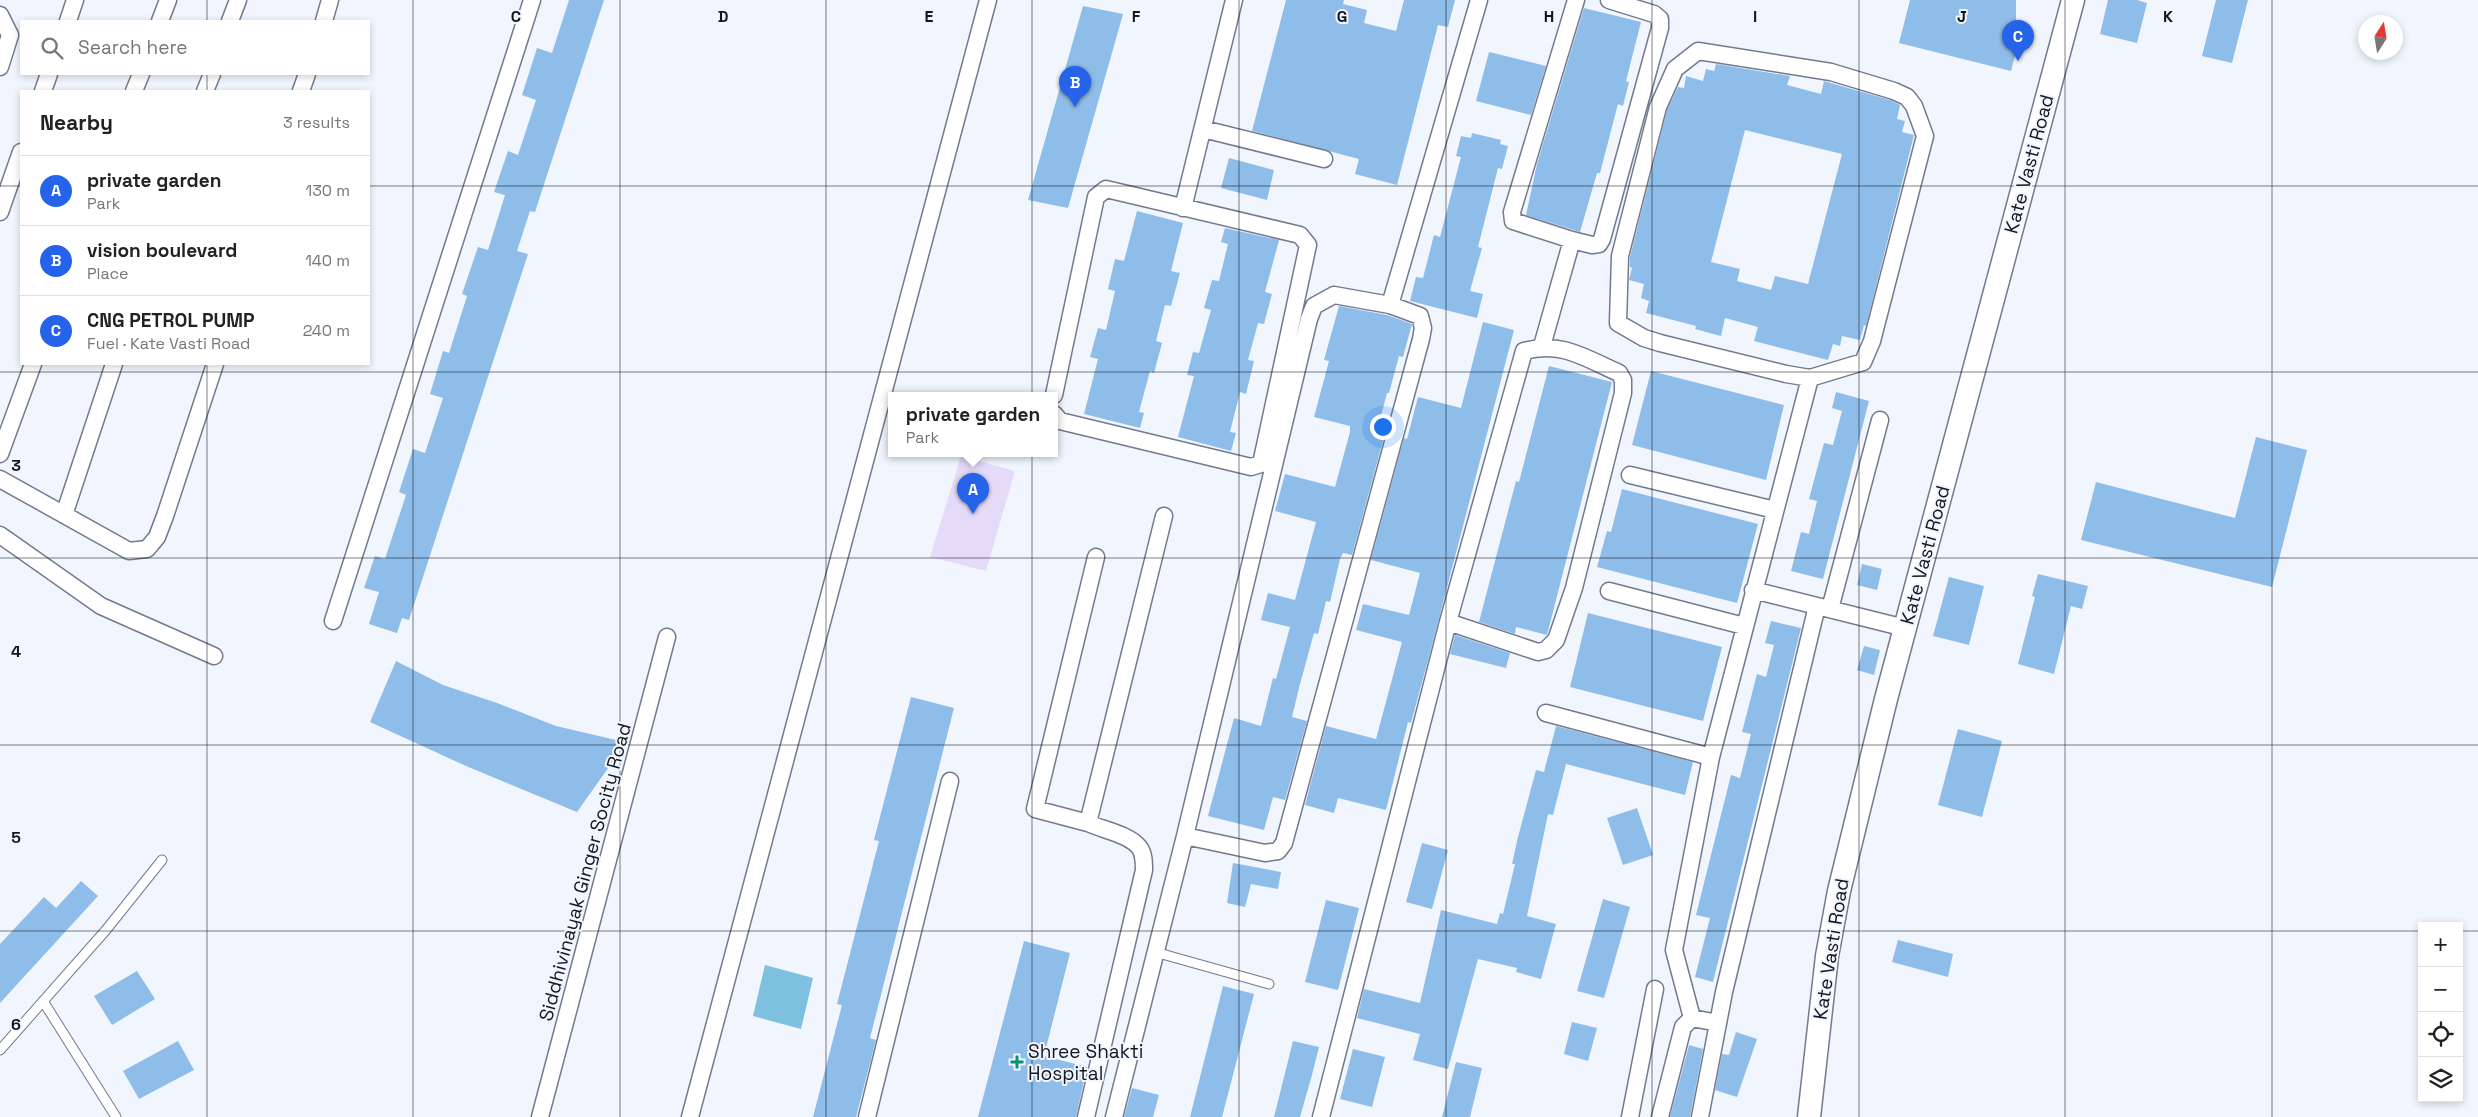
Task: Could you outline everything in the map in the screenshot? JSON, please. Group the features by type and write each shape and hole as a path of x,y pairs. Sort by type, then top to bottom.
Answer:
{"street":[{"path":"68,20 75,0"},
{"path":"160,20 168,0"},
{"path":"230,20 238,0"},
{"path":"324,20 330,0"},
{"path":"333,621 532,0"},
{"path":"690,1117 988,0"},
{"path":"1183,208 1234,0"},
{"path":"1390,305 1478,0"},
{"path":"1576,0 1512,212 1513,221 1592,245 1599,244 1602,239 1660,28 1660,19 1654,14 1609,0"},
{"name":"Kate Vasti Road","path":"1810,1117 1824,982 1839,891 1905,628 2072,0"},
{"path":"0,15 10,35 0,67"},
{"path":"1698,51 1831,72 1894,91 1907,97 1914,106 1925,136 1888,284 1872,340 1863,362 1810,378 1786,374 1660,343 1644,338 1618,322 1620,256 1658,107 1674,69 1698,51"},
{"path":"43,90 49,75"},
{"path":"134,90 141,75"},
{"path":"205,90 212,75"},
{"path":"301,90 307,75"},
{"path":"1203,128 1324,159"},
{"path":"0,212 20,155"},
{"path":"1055,392 1096,197 1106,189 1300,235 1308,246 1261,464 1250,467 1060,422 1058,419"},
{"path":"1542,346 1572,240"},
{"path":"1114,1117 1185,836 1309,319 1314,306 1334,295 1390,305 1420,316 1424,328 1422,339 1284,843 1278,851 1265,853 1185,836"},
{"path":"1320,1117 1448,622 1524,350 1542,346 1561,348 1619,373 1623,380 1622,393 1574,588 1556,640 1546,650 1538,652 1448,622"},
{"path":"0,454 33,365"},
{"path":"64,515 114,365"},
{"path":"0,479 129,551 147,549 157,537 166,516 215,365"},
{"path":"1692,1018 1674,950 1711,757 1810,378"},
{"path":"1700,1117 1718,1023 1824,607 1880,420"},
{"path":"1630,474 1775,510"},
{"path":"1088,823 1164,516"},
{"path":"0,535 101,606 214,656"},
{"path":"1086,1117 1144,870 1144,859 1139,847 1124,838 1088,823 1035,810 1096,557"},
{"path":"1754,590 1905,628"},
{"path":"1609,591 1744,626"},
{"name":"Siddhivinayak Ginger Socity Road","path":"540,1117 667,637"},
{"path":"1546,712 1711,757"},
{"path":"867,1117 950,781"},
{"path":"1630,1117 1655,990"},
{"path":"1692,1018 1718,1023"},
{"path":"1660,1117 1683,1026 1692,1018"}],"lane":[{"path":"0,1050 106,930 162,860"},
{"path":"1155,952 1269,984"},
{"path":"43,1000 116,1117"}],"shaded area":[{"path":"961,457 1015,471 986,571 930,557"}],"water":[{"path":"765,965 813,978 801,1029 753,1016"}],"building":[{"path":"569,0 604,0 535,212 530,211 517,251 528,254 409,620 402,618 397,633 369,624 379,592 364,588 375,556 385,559 406,495 399,492 413,449 425,453 443,398 430,394 443,351 449,353 467,296 462,294 478,247 488,250 505,195 494,192 508,151 518,155 536,100 522,95 537,48 552,53"},
{"path":"1286,0 1344,0 1343,4 1367,10 1364,23 1396,31 1404,0 1455,0 1448,27 1438,25 1397,185 1355,174 1359,159 1252,131"},
{"path":"1910,0 2016,0 2016,22 2023,24 2011,71 1899,43"},
{"path":"2108,0 2137,0 2147,3 2137,43 2100,34"},
{"path":"2216,0 2248,0 2232,63 2202,56"},
{"path":"1083,6 1123,14 1068,208 1028,200"},
{"path":"1584,8 1641,22 1626,81 1629,82 1623,106 1618,104 1600,173 1597,173 1580,232 1526,215 1537,164"},
{"path":"1489,52 1546,66 1531,115 1476,101"},
{"path":"1716,64 1790,76 1787,85 1821,94 1824,81 1890,100 1900,105 1897,119 1905,121 1902,132 1914,135 1866,326 1864,325 1860,340 1842,336 1840,346 1833,344 1828,360 1754,341 1758,327 1725,318 1721,336 1695,329 1696,326 1646,313 1649,301 1641,298 1644,284 1629,280 1632,268 1630,267 1630,257 1667,110 1678,87 1684,88 1686,76 1703,81 1706,69 1714,71","holes":["1745,130 1842,154 1808,284 1775,276 1771,290 1737,281 1740,269 1711,262"]},
{"path":"1472,133 1501,140 1500,144 1508,146 1502,169 1498,168 1478,247 1482,248 1470,291 1483,294 1477,318 1410,301 1416,277 1423,278 1434,235 1440,237 1461,157 1456,156 1461,136 1471,138"},
{"path":"1229,158 1274,170 1267,200 1221,188"},
{"path":"1137,211 1183,223 1171,271 1180,273 1171,306 1165,305 1156,341 1162,343 1154,373 1150,371 1139,412 1144,413 1140,428 1084,414 1098,359 1090,357 1098,328 1106,330 1115,291 1108,289 1115,259 1124,261"},
{"path":"1225,228 1279,240 1265,292 1272,294 1264,324 1258,323 1248,360 1254,361 1246,394 1240,392 1230,432 1236,433 1231,451 1178,437 1194,376 1187,375 1193,352 1199,353 1211,310 1204,308 1212,280 1219,281 1228,244 1221,242"},
{"path":"1339,306 1387,315 1412,324 1403,357 1399,356 1377,431 1385,433 1352,555 1343,553 1340,559 1330,602 1326,601 1318,634 1314,633 1300,684 1292,717 1307,721 1285,800 1273,797 1264,830 1208,816 1234,718 1261,726 1273,678 1276,679 1290,627 1261,620 1268,593 1295,600 1316,522 1275,511 1285,474 1335,487 1350,432 1350,426 1314,417 1329,361 1324,360"},
{"path":"1483,322 1514,330 1431,649 1411,723 1408,722 1386,810 1338,798 1334,813 1305,805 1326,726 1376,739 1402,642 1356,630 1363,604 1409,615 1420,573 1371,560 1404,438 1407,439 1418,397 1461,408"},
{"path":"1549,366 1612,382 1547,635 1516,627 1515,634 1479,622 1516,481 1519,482"},
{"path":"1651,371 1784,405 1766,480 1632,445"},
{"path":"1836,392 1869,401 1823,579 1791,571 1801,532 1809,534 1817,501 1809,499 1824,443 1833,445 1842,411 1832,408"},
{"path":"2256,437 2307,450 2272,587 2081,540 2096,482 2235,518"},
{"path":"1622,489 1758,524 1737,603 1597,567 1607,531 1611,532"},
{"path":"1862,564 1882,569 1877,590 1857,585"},
{"path":"2038,574 2088,586 2082,609 2071,606 2054,674 2018,664 2035,597 2032,596"},
{"path":"1949,577 1984,586 1969,645 1933,636"},
{"path":"1588,613 1722,647 1703,721 1570,687"},
{"path":"1771,621 1801,628 1713,982 1695,977 1710,918 1696,915 1731,775 1740,778 1751,734 1742,732 1757,674 1766,677 1774,645 1765,643"},
{"path":"1455,635 1510,653 1506,668 1450,654"},
{"path":"1864,646 1880,650 1874,675 1857,670"},
{"path":"396,661 443,685 556,726 616,740 616,757 577,812 466,766 370,722"},
{"path":"911,697 954,708 870,1038 876,1040 856,1117 813,1117 842,1005 837,1004 879,841 874,840"},
{"path":"1556,726 1693,762 1685,795 1566,764 1553,815 1548,814 1527,916 1556,924 1541,979 1516,972 1517,968 1478,959 1448,1069 1413,1060 1420,1034 1357,1018 1364,989 1420,1003 1441,910 1497,924 1500,913 1503,914 1515,864 1512,864 1518,837 1536,770 1544,772"},
{"path":"1958,729 2002,741 1982,817 1938,805"},
{"path":"1637,808 1653,855 1623,865 1607,818"},
{"path":"1422,843 1448,850 1432,909 1406,902"},
{"path":"1233,863 1281,872 1278,889 1251,884 1245,907 1227,903"},
{"path":"81,881 98,896 0,1003 0,944 44,897 56,908"},
{"path":"1603,899 1630,907 1604,998 1577,991"},
{"path":"1326,900 1359,908 1338,990 1305,982"},
{"path":"1898,940 1953,954 1948,977 1892,962"},
{"path":"1024,941 1070,953 1044,1056 1087,1067 1076,1117 978,1117"},
{"path":"137,971 155,999 112,1025 94,996"},
{"path":"1223,986 1254,994 1222,1117 1190,1117"},
{"path":"1572,1022 1597,1028 1588,1061 1564,1054"},
{"path":"1736,1032 1757,1039 1737,1097 1715,1090 1722,1054 1729,1055"},
{"path":"178,1041 194,1070 139,1099 123,1071"},
{"path":"1293,1041 1319,1047 1300,1117 1274,1117"},
{"path":"1689,1045 1703,1049 1690,1117 1670,1117"},
{"path":"1353,1049 1385,1057 1372,1107 1340,1099"},
{"path":"1456,1062 1482,1068 1470,1117 1442,1117"},
{"path":"1132,1088 1159,1095 1153,1117 1124,1117"}],"place":[{"name":"CNG PETROL PUMP","path":"2018,61"},
{"name":"vision boulevard","path":"1075,107"},
{"name":"private garden","path":"973,514"},
{"name":"Shree Shakti Hospital","path":"1017,1062"}]}
